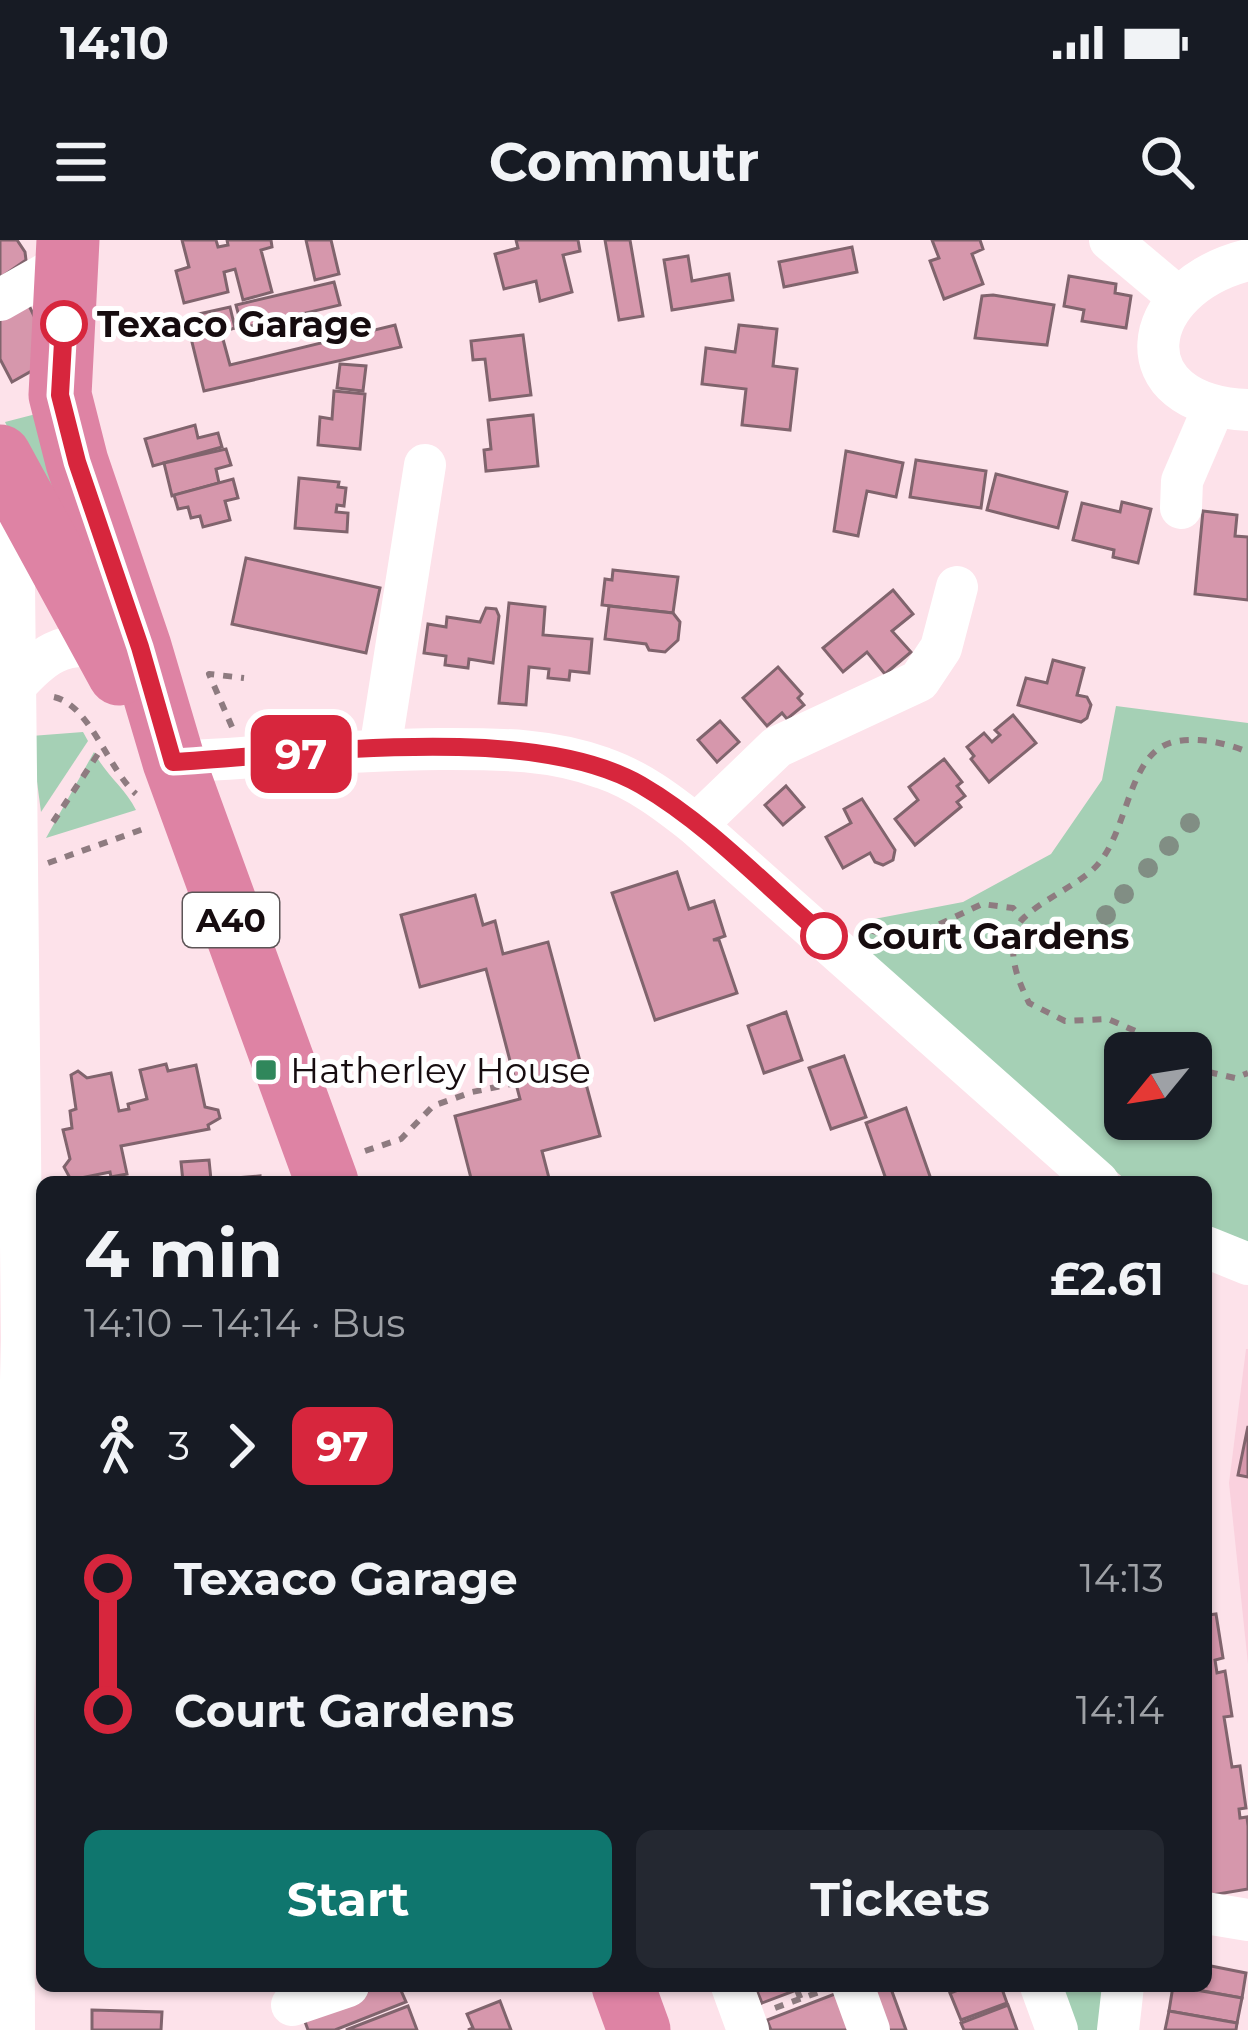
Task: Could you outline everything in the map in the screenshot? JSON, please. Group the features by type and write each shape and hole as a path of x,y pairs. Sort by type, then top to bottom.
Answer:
{"highway":[{"path":"0,418 28,414 60,395 67,251"},
{"name":"A40","path":"60,395 77,462 140,647 173,799"},
{"name":"A40","path":"6,467 103,649 173,799 324,1173"},
{"path":"625,1992 639,2030"}],"street":[{"path":"1110,240 1178,297"},
{"path":"0,300 67,251"},
{"path":"1180,508 1182,481 1231,409 1192,398 1160,362 1157,335 1178,297 1213,272 1248,260"},
{"path":"380,749 425,465"},
{"path":"6,467 22,1339 22,1737 14,2030"},
{"path":"696,825 777,747 919,681 941,648 957,587"},
{"path":"12,707 38,660 60,647 80,644 103,649"},
{"path":"173,799 246,758 380,749 511,749 571,758 638,783 696,825 1091,1176"},
{"path":"1212,1249 1248,1264"},
{"path":"1212,1914 1248,1920"},
{"path":"292,2007 332,1992"},
{"path":"734,1992 748,2030"},
{"path":"855,1992 869,2030"},
{"path":"1043,1992 1057,2030"},
{"path":"1118,2030 1122,1992"}],"path":[{"path":"244,678 209,674 246,758"},
{"path":"12,707 63,699 82,714 121,780 146,802 173,799"},
{"path":"1138,1032 1108,1019 1065,1021 1029,1004 1014,970 1015,932 1021,917 1088,877 1112,848 1139,772 1160,747 1192,740 1248,752"},
{"path":"17,874 101,748"},
{"path":"17,874 173,799"},
{"path":"837,948 842,932 859,927 885,935 923,932 982,904 1012,908 1021,917"},
{"path":"1212,1073 1235,1078 1248,1073"},
{"path":"324,1173 401,1138 433,1106 516,1083"},
{"path":"798,1992 803,2006"}],"shaded area":[{"path":"1248,1349 1248,1664 1229,1483"}],"green space":[{"path":"36,414 85,557 34,482 5,422"},
{"path":"1116,706 1248,723 1248,1246 1212,1230 1212,1176 1121,1176 856,943 869,920 963,902 1051,854 1102,780"},
{"path":"83,732 88,741 41,812 31,736"},
{"path":"94,752 136,810 46,838"},
{"path":"1060,1992 1103,1992 1100,2030 1073,2030"}],"building":[{"path":"0,240 17,240 26,260 0,278"},
{"path":"182,240 216,240 218,247 228,245 227,240 271,240 272,247 261,250 272,292 243,300 235,269 224,272 228,292 184,303 176,271 189,267"},
{"path":"306,240 331,240 339,274 315,280"},
{"path":"516,240 578,240 580,251 563,255 572,292 540,301 536,281 504,289 495,254 518,248"},
{"path":"605,240 630,240 643,316 619,320"},
{"path":"932,240 980,240 983,249 972,254 983,284 944,299 930,261 939,258"},
{"path":"852,247 857,272 784,287 779,262"},
{"path":"688,256 692,281 729,274 733,300 672,310 664,260"},
{"path":"1069,276 1116,284 1115,293 1131,296 1126,328 1082,321 1084,310 1064,306"},
{"path":"334,282 340,305 242,328 236,305"},
{"path":"982,296 1054,305 1047,345 975,338"},
{"path":"25,297 35,318 35,369 12,382 0,359 0,312"},
{"path":"230,307 235,328 221,332 230,365 395,325 401,347 204,391 191,338 204,334 199,314"},
{"path":"739,325 777,329 773,366 797,369 790,430 742,425 746,389 702,384 706,348 735,352"},
{"path":"523,335 531,395 490,400 485,359 473,360 471,341"},
{"path":"340,364 366,366 363,391 337,388"},
{"path":"334,391 365,394 360,449 318,445 320,417 332,419"},
{"path":"533,415 538,466 486,471 484,450 491,449 488,420"},
{"path":"195,425 198,438 218,433 222,447 153,466 145,439"},
{"path":"226,449 231,465 216,469 219,483 172,496 164,463"},
{"path":"846,451 903,463 896,497 867,491 858,536 834,531"},
{"path":"916,460 986,471 981,508 910,497"},
{"path":"996,474 1067,492 1058,528 987,510"},
{"path":"299,478 339,482 338,487 346,488 344,506 337,505 336,512 348,513 347,532 295,528"},
{"path":"233,479 238,498 225,501 230,520 203,527 200,516 191,518 188,507 178,509 174,495"},
{"path":"1122,502 1151,509 1138,563 1113,557 1114,550 1073,540 1082,503 1120,512"},
{"path":"1203,511 1237,515 1235,536 1248,537 1248,600 1195,594"},
{"path":"246,558 380,588 366,653 232,624"},
{"path":"613,570 678,577 673,613 602,605 605,579 612,580"},
{"path":"893,590 913,614 892,631 911,652 885,674 867,652 843,672 823,648"},
{"path":"509,603 545,607 543,635 592,639 589,673 570,671 569,680 548,678 549,669 529,667 526,705 499,703"},
{"path":"609,606 673,613 680,622 678,640 665,652 649,650 646,644 605,639"},
{"path":"486,608 496,609 499,616 493,663 469,659 468,668 445,665 446,656 424,653 428,624 446,627 447,617 480,622"},
{"path":"1053,660 1084,668 1077,695 1087,697 1091,705 1081,722 1018,705 1026,678 1047,683"},
{"path":"778,667 802,694 798,698 804,705 787,719 782,713 767,726 743,698"},
{"path":"1013,715 1036,743 989,782 967,747 984,733 992,742 1000,735 995,730"},
{"path":"720,721 739,742 717,762 698,740"},
{"path":"944,759 962,782 957,786 965,796 957,802 961,807 915,845 895,819 918,800 909,787"},
{"path":"786,786 804,807 783,825 765,805"},
{"path":"862,799 895,850 893,860 883,865 870,853 843,868 826,837 851,823 844,809"},
{"path":"677,872 689,909 714,901 725,936 713,940 719,940 737,993 655,1020 612,893"},
{"path":"475,895 483,925 495,921 503,954 548,942 600,1136 542,1151 548,1176 470,1176 455,1116 520,1099 486,969 420,987 401,915"},
{"path":"786,1012 802,1060 764,1073 748,1026"},
{"path":"844,1056 866,1117 831,1129 809,1068"},
{"path":"166,1064 168,1071 196,1065 205,1107 218,1110 220,1118 209,1129 121,1146 127,1174 69,1176 64,1167 70,1159 63,1130 72,1128 70,1111 76,1109 71,1075 78,1071 87,1078 111,1073 119,1111 147,1099 140,1070"},
{"path":"906,1108 930,1176 885,1176 866,1123"},
{"path":"209,1160 211,1176 182,1176 181,1162"},
{"path":"1248,1426 1248,1477 1238,1475"},
{"path":"1212,1614 1216,1614 1223,1658 1215,1660 1217,1673 1225,1671 1232,1716 1224,1717 1232,1767 1240,1766 1246,1808 1239,1809 1240,1818 1247,1817 1248,1889 1212,1895"},
{"path":"1212,1966 1246,1973 1242,1998 1208,1992"},
{"path":"365,1992 402,1992 406,2002 335,2030 308,2030 303,2016"},
{"path":"757,1992 791,1992 762,2003"},
{"path":"840,1992 854,2030 771,2030 767,2020"},
{"path":"870,1992 892,1992 906,2030 884,2030"},
{"path":"1003,1992 1007,2003 961,2020 950,1993"},
{"path":"1172,1992 1242,1998 1237,2023 1169,2011"},
{"path":"500,2001 511,2030 468,2030 473,2028 467,2014"},
{"path":"1008,2005 1017,2030 964,2030 961,2023"},
{"path":"408,2006 417,2030 346,2030"},
{"path":"92,2010 162,2012 161,2030 92,2030"},
{"path":"1169,2011 1237,2023 1236,2030 1165,2030"}],"bus line":[{"name":"97","path":"64,324 60,395 173,762 380,749 511,749 571,758 605,768 668,802 824,936"}],"place":[{"name":"Texaco Garage","path":"64,324"},
{"name":"Court Gardens","path":"824,936"},
{"name":"Hatherley House","path":"266,1070"}]}
